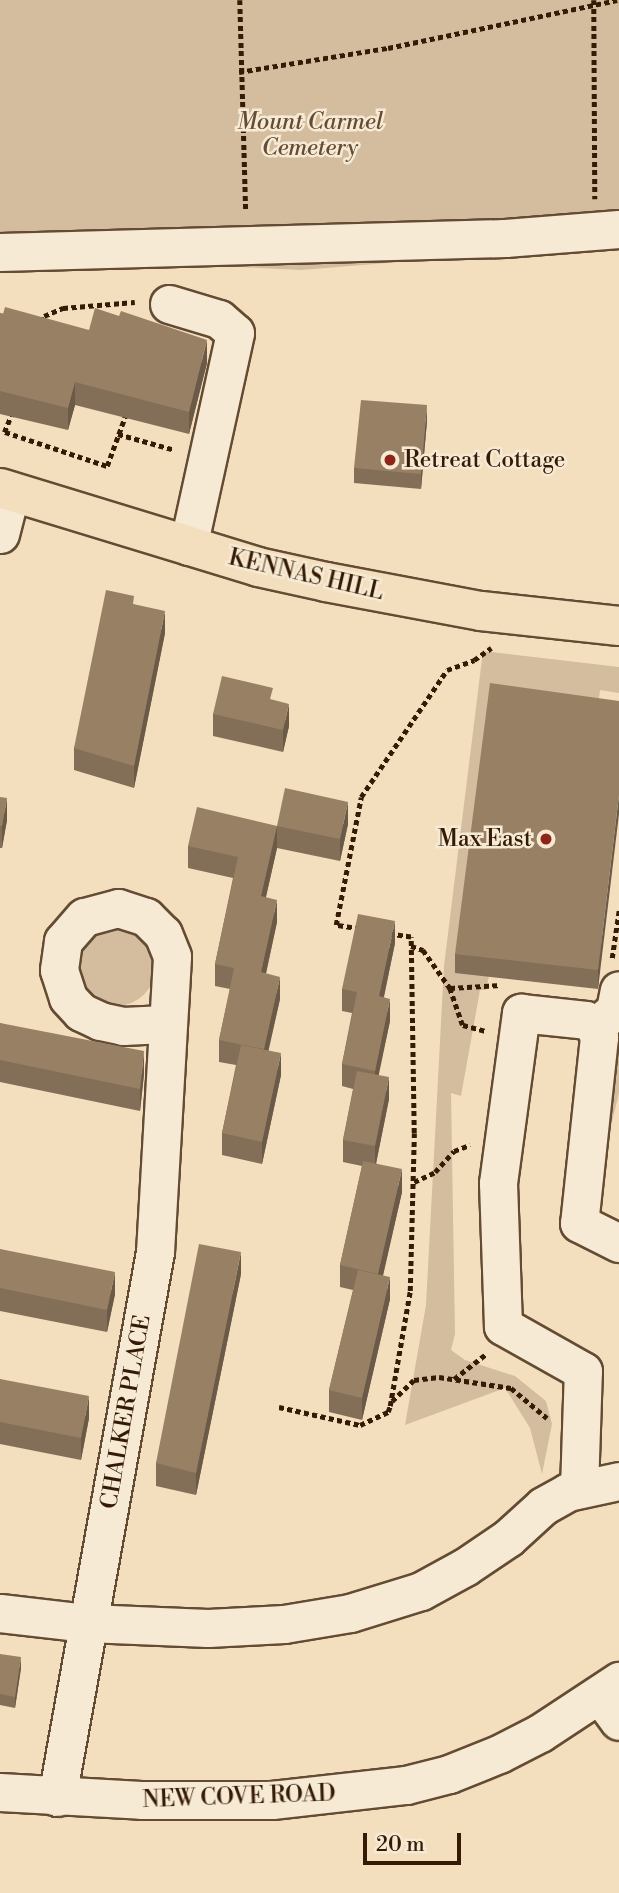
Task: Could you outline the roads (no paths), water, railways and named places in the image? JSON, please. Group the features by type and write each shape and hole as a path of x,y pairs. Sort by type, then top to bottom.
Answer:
{"main road":[{"name":"KENNAS HILL","path":"5,490 258,567 428,602 619,625"}],"street":[{"path":"0,252 607,230"},
{"path":"169,304 219,319 235,333 188,546"},
{"path":"0,534 5,490"},
{"path":"595,1027 615,1010 615,981"},
{"path":"579,1489 583,1371 503,1326 498,1183 521,1013 586,1020 595,1027 599,1037 579,1223 619,1243"},
{"name":"CHALKER PLACE","path":"57,1797 155,1252 164,1142 165,1024"},
{"path":"0,1613 88,1623 208,1628 284,1624 350,1613 421,1591 465,1567 508,1538 543,1506 579,1489 619,1481"},
{"name":"NEW COVE ROAD","path":"0,1792 57,1797 272,1800 406,1785 449,1774 499,1754 612,1699"}],"place":[{"name":"Retreat Cottage","path":"390,460"},
{"name":"Max East","path":"546,839"}],"park label":[{"name":"Mount Carmel Cemetery","path":"310,135"}]}
